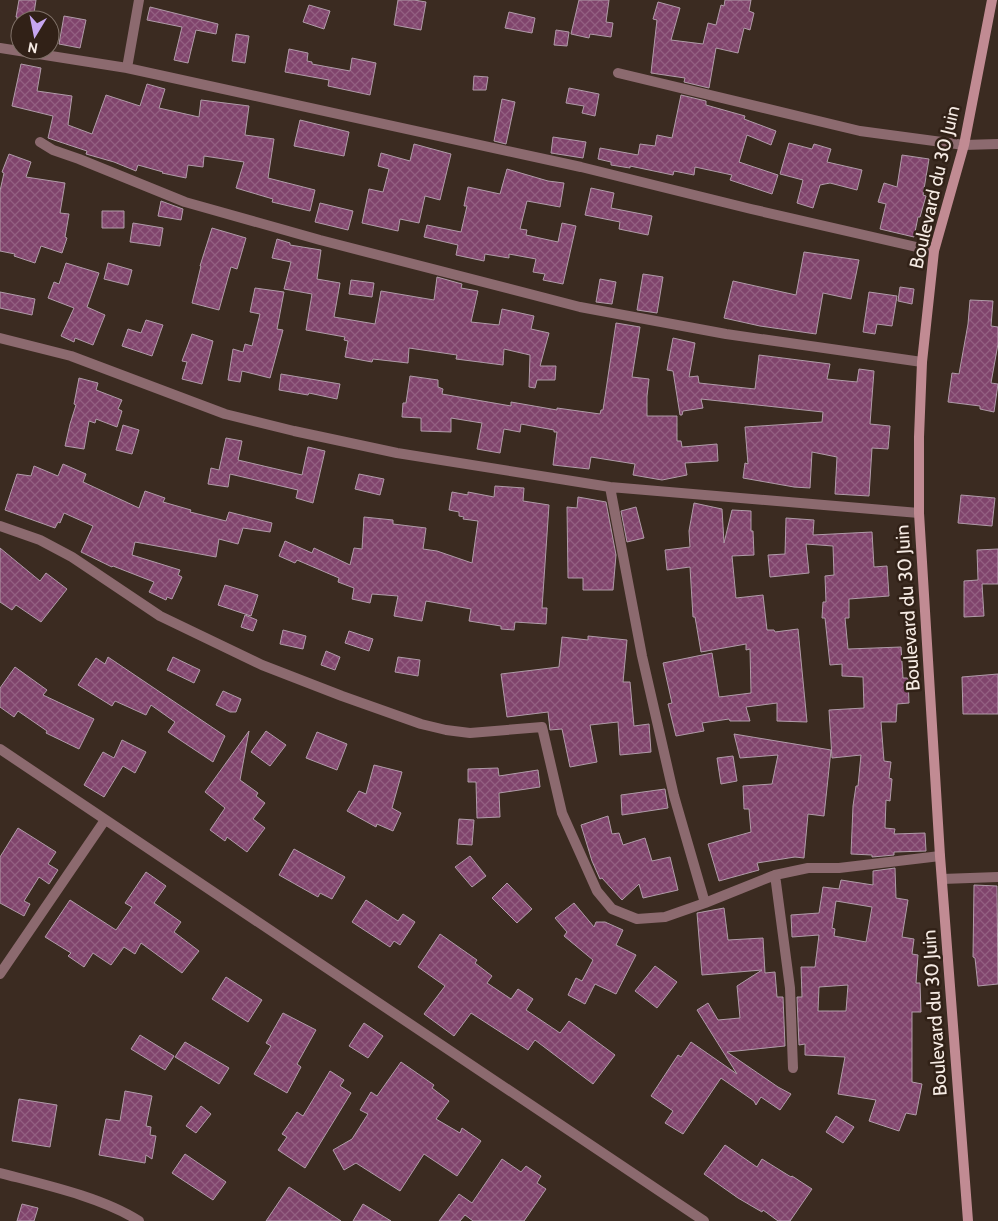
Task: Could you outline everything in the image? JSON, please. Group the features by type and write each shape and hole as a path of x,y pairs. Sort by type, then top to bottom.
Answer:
{"street":[{"path":"127,68 139,0"},
{"name":"Boulevard du 30 Juin","path":"968,1221 940,856 919,513 919,437 922,362 934,251 964,145 992,0"},
{"path":"0,48 127,68 581,167 751,209 934,251"},
{"path":"618,73 860,131 964,145 998,144"},
{"path":"40,142 53,150 79,158 185,202 320,240 580,307 726,334 922,362"},
{"path":"0,338 71,356 225,414 397,453 610,487 919,513"},
{"path":"610,487 642,656 672,787 705,903"},
{"path":"0,526 40,540 72,557 160,616 262,665 342,696 422,724 446,730 470,733 542,727 562,813 597,891 612,909 637,919 665,917 775,875 808,868 839,868 940,856"},
{"path":"0,749 704,1221"},
{"path":"0,974 104,820"},
{"path":"775,875 790,988 793,1068"},
{"path":"942,879 998,877"},
{"path":"0,1174 50,1186 96,1201 139,1221"}],"building":[{"path":"19,0 36,0 34,10 17,10"},
{"path":"398,0 426,2 421,30 394,25"},
{"path":"579,0 609,0 606,22 613,23 611,37 590,34 589,38 571,34"},
{"path":"725,0 751,0 749,11 754,13 750,30 744,28 738,53 716,48 709,88 684,82 685,78 651,73 657,20 653,19 658,2 680,8 671,40 703,44 708,23 716,25 721,5 724,6"},
{"path":"309,5 330,11 324,29 303,22"},
{"path":"150,7 218,24 216,34 196,30 188,63 174,60 182,27 147,20"},
{"path":"509,12 535,18 532,33 505,28"},
{"path":"64,16 86,20 80,48 60,44"},
{"path":"556,30 569,32 567,46 554,45"},
{"path":"236,34 249,36 245,63 232,61"},
{"path":"289,49 308,53 307,61 312,62 312,64 350,71 352,58 376,63 370,95 328,86 329,80 285,72"},
{"path":"21,64 41,68 37,91 72,96 68,125 92,134 106,95 140,106 147,84 165,89 159,108 199,117 201,100 249,106 245,135 274,139 268,178 315,190 310,211 272,202 273,199 236,188 244,162 204,156 203,167 188,165 186,178 138,165 136,171 86,154 87,151 48,138 53,116 12,106"},
{"path":"474,76 488,77 486,90 473,90"},
{"path":"569,88 599,94 595,116 582,113 584,106 566,103"},
{"path":"681,95 706,101 706,105 745,116 744,119 776,131 771,145 747,135 739,162 778,175 772,194 730,180 732,175 695,167 694,175 674,171 673,175 630,166 630,168 611,165 611,162 598,159 600,148 638,155 640,144 655,146 657,135 672,138"},
{"path":"502,99 515,102 506,144 494,141"},
{"path":"300,120 349,132 344,156 294,146"},
{"path":"553,137 586,142 583,158 551,153"},
{"path":"789,143 812,149 814,144 831,149 827,162 862,170 857,190 830,183 820,185 813,208 797,203 803,180 780,174"},
{"path":"414,144 451,154 440,200 425,196 419,223 400,219 398,231 362,223 369,189 383,192 389,169 378,166 381,153 410,161"},
{"path":"9,154 31,162 26,177 65,183 60,213 69,214 65,237 67,238 62,253 41,246 35,263 14,256 15,254 0,251 0,191 4,173 2,172"},
{"path":"902,155 929,159 923,195 926,196 920,217 918,217 914,237 880,229 886,204 878,202 884,183 897,187"},
{"path":"507,169 548,181 564,183 560,207 527,201 520,229 527,230 526,235 558,242 562,223 576,226 563,284 543,280 545,274 533,272 536,259 509,254 509,258 485,254 484,261 456,255 458,245 424,237 427,225 461,232 467,206 464,206 468,187 500,194"},
{"path":"591,188 614,193 611,208 652,216 648,235 619,229 620,222 585,215"},
{"path":"161,201 183,209 181,220 158,216"},
{"path":"320,203 353,211 348,230 315,222"},
{"path":"102,211 124,211 124,228 102,228"},
{"path":"133,223 163,228 160,246 130,242"},
{"path":"212,228 246,238 237,269 231,267 219,310 192,303 200,266"},
{"path":"277,239 290,243 290,245 321,250 317,279 340,283 334,317 375,324 381,291 434,300 437,277 462,284 461,288 478,291 471,322 499,325 502,309 534,316 531,329 549,333 540,366 556,366 555,380 537,380 535,388 529,387 530,355 504,349 503,365 456,359 457,355 409,348 408,363 373,359 372,362 345,357 348,341 344,340 345,337 306,330 312,294 284,289 291,262 272,258"},
{"path":"804,252 859,260 851,299 823,293 816,334 760,326 724,318 733,281 796,295"},
{"path":"66,263 99,273 87,307 105,315 93,345 75,338 74,342 61,336 74,308 48,298 54,282 59,284"},
{"path":"108,263 132,270 128,285 104,279"},
{"path":"643,274 663,277 657,313 637,310"},
{"path":"600,279 616,282 612,304 596,302"},
{"path":"351,280 374,283 372,297 349,294"},
{"path":"900,287 914,289 912,304 898,301"},
{"path":"255,288 284,292 277,329 283,330 270,378 242,371 240,382 228,380 233,349 243,352 245,344 252,346 260,314 250,312"},
{"path":"0,292 35,299 32,315 0,308"},
{"path":"869,292 897,296 892,326 877,324 875,334 863,332"},
{"path":"970,300 993,301 991,326 998,327 998,344 991,383 998,384 994,412 980,409 980,406 948,402 952,373 959,374 968,324"},
{"path":"146,320 163,325 152,356 122,346 128,329 141,333"},
{"path":"616,323 640,327 632,377 649,379 647,416 677,416 677,441 681,441 682,447 717,444 718,461 685,463 687,475 662,480 633,475 635,464 591,457 589,469 553,465 557,432 554,432 554,430 521,424 520,432 504,429 500,453 477,449 482,423 451,418 451,432 421,431 421,418 402,417 403,403 406,403 410,376 438,380 438,387 443,389 442,394 511,406 511,402 557,410 557,408 600,414 601,410 603,410"},
{"path":"192,334 213,341 202,384 182,379 187,362 182,361"},
{"path":"673,338 695,343 689,377 698,376 699,383 755,389 759,355 830,364 827,379 857,382 859,369 874,371 870,424 890,426 888,449 872,448 869,496 835,494 837,457 812,452 810,488 743,478 745,463 748,464 745,427 822,422 823,412 701,399 703,408 683,411 682,415 680,415 673,371 667,370"},
{"path":"281,374 340,384 337,399 309,393 308,395 279,390"},
{"path":"79,378 98,383 96,390 122,400 118,409 122,411 117,427 96,419 95,423 89,421 84,449 65,446 76,405 74,404"},
{"path":"123,425 139,430 132,454 116,450"},
{"path":"226,438 242,441 238,460 302,475 308,447 325,451 313,503 296,498 298,490 230,474 228,487 208,484 211,468 219,470"},
{"path":"63,464 86,474 83,482 139,508 145,491 165,498 163,502 191,510 190,512 226,521 229,512 272,523 270,532 243,528 238,544 219,539 216,557 135,542 132,555 180,570 178,575 182,577 172,599 167,597 166,600 149,592 154,582 112,567 81,552 93,526 64,513 60,523 58,522 55,528 5,510 17,474 31,476 34,466 58,476"},
{"path":"359,474 384,479 380,495 355,489"},
{"path":"495,486 524,488 523,501 549,505 542,608 547,608 546,624 515,622 514,630 501,629 501,626 469,621 471,609 426,601 422,621 394,616 398,596 372,594 370,603 352,599 354,588 338,582 339,578 297,560 295,563 279,556 285,541 312,553 314,548 350,565 354,548 362,549 364,517 393,520 393,524 426,528 423,549 437,551 472,563 478,521 463,519 464,517 459,516 459,512 449,510 452,492 468,495 468,492 494,497"},
{"path":"961,495 995,498 992,526 958,523"},
{"path":"578,497 606,502 616,555 613,590 583,590 583,578 568,578 567,507 577,508"},
{"path":"694,503 722,509 724,543 732,510 751,511 754,555 732,556 736,598 763,595 767,630 774,630 775,632 798,629 807,722 777,721 777,703 746,707 750,721 730,721 729,719 702,723 704,731 676,736 668,704 672,703 663,663 712,653 719,697 751,693 750,649 746,650 746,644 701,652 695,617 693,617 690,567 667,570 665,550 690,547 689,531"},
{"path":"636,507 644,538 627,542 621,511"},
{"path":"786,518 814,520 813,535 872,532 874,567 887,566 889,596 849,599 849,618 845,618 848,649 901,647 903,678 908,678 909,703 897,704 896,722 881,722 884,761 891,762 889,778 892,779 890,801 886,800 885,828 895,829 894,834 925,833 926,851 894,852 894,855 872,857 872,855 851,854 853,806 856,786 858,786 861,755 832,758 829,710 864,708 863,677 842,676 842,664 830,665 825,618 822,618 823,602 826,602 825,576 834,575 833,546 806,544 809,573 770,577 768,555 785,554"},
{"path":"0,548 40,581 46,573 67,589 41,622 16,605 12,610 0,602"},
{"path":"998,549 998,584 982,584 984,616 964,617 964,581 978,580 977,550"},
{"path":"225,585 258,595 251,616 218,605"},
{"path":"245,615 257,620 253,631 241,627"},
{"path":"283,630 306,636 303,649 280,644"},
{"path":"349,631 373,639 369,651 345,643"},
{"path":"588,636 627,640 623,682 630,682 634,726 649,724 651,752 620,755 618,722 590,725 597,762 570,767 562,729 550,730 548,712 507,717 501,674 559,667 562,637 588,640"},
{"path":"326,651 340,657 335,670 321,665"},
{"path":"108,657 225,736 213,762 168,732 175,722 151,705 146,715 115,701 112,706 78,685 96,658 105,664"},
{"path":"173,657 200,670 194,683 167,670"},
{"path":"398,657 420,660 418,676 395,672"},
{"path":"15,667 47,690 43,695 94,719 79,749 46,733 47,731 18,711 14,717 0,707 0,688"},
{"path":"998,674 998,714 963,714 962,677"},
{"path":"223,691 241,699 236,712 230,712 216,705"},
{"path":"249,731 240,780 258,793 256,796 265,803 253,819 265,828 247,852 227,837 225,841 210,830 225,808 205,792"},
{"path":"266,731 286,745 270,766 251,752"},
{"path":"317,732 347,744 337,770 306,758"},
{"path":"734,734 831,750 824,816 808,814 804,858 795,857 757,863 759,870 719,881 708,844 751,832 749,809 744,809 743,786 772,784 778,755 740,758"},
{"path":"122,740 146,752 135,773 123,766 104,797 84,785 103,752 114,758"},
{"path":"733,756 737,781 721,784 717,758"},
{"path":"374,765 402,772 392,808 401,813 393,831 377,824 376,827 347,811 359,791 366,794"},
{"path":"498,768 499,776 538,770 540,787 499,793 500,817 477,818 476,782 468,782 468,769"},
{"path":"665,789 668,808 622,815 621,795"},
{"path":"608,816 612,834 619,833 623,845 645,838 652,861 670,857 678,890 643,898 639,884 622,900 602,878 600,879 592,861 581,825"},
{"path":"459,819 474,820 472,845 457,844"},
{"path":"18,828 56,852 48,864 58,870 49,884 39,877 24,901 30,904 24,916 0,903 0,857"},
{"path":"294,849 345,877 332,899 320,893 318,897 279,875"},
{"path":"470,856 486,876 472,887 455,867"},
{"path":"895,868 896,898 908,900 902,937 914,939 912,954 918,955 916,983 920,983 921,1012 912,1012 912,1082 922,1084 916,1115 906,1113 899,1131 869,1121 876,1100 838,1094 845,1057 805,1055 805,1044 799,1045 797,997 802,997 801,967 815,967 819,935 792,937 791,915 819,913 823,887 839,889 841,880 873,885 873,871","holes":["836,901 872,907 866,942 834,936 835,929 832,928","848,985 846,1011 818,1011 819,987"]},
{"path":"146,872 166,886 154,903 181,922 174,932 199,951 182,973 141,943 135,954 124,947 111,965 93,953 84,967 68,956 71,953 45,937 70,900 116,930 132,907 125,903"},
{"path":"507,883 532,909 517,923 492,898"},
{"path":"974,885 997,886 998,984 978,986 975,958 973,957"},
{"path":"366,900 398,921 403,914 415,922 400,945 394,941 390,947 352,922"},
{"path":"574,903 594,927 596,922 605,922 623,930 616,945 636,955 616,994 595,984 585,1004 568,995 576,978 582,981 593,960 564,936 567,932 555,918"},
{"path":"724,908 728,940 763,938 765,973 775,972 777,997 783,997 785,1046 727,1052 791,1094 780,1110 761,1097 756,1105 754,1101 721,1078 683,1134 665,1123 673,1111 651,1096 678,1055 681,1057 691,1042 737,1074 697,1010 708,1003 718,1020 740,1018 737,986 762,970 702,975 697,913"},
{"path":"440,934 477,960 475,963 492,976 487,983 511,999 518,989 533,999 526,1010 560,1033 569,1021 615,1055 593,1084 535,1040 528,1050 471,1013 454,1036 424,1014 445,986 418,967"},
{"path":"655,966 677,982 657,1008 635,991"},
{"path":"226,977 262,1000 248,1022 212,999"},
{"path":"283,1013 316,1030 297,1064 301,1067 287,1093 254,1074 271,1046 266,1043"},
{"path":"364,1023 383,1036 368,1058 349,1046"},
{"path":"140,1035 174,1056 165,1070 131,1049"},
{"path":"185,1042 229,1068 219,1084 175,1057"},
{"path":"401,1062 434,1085 432,1088 449,1101 436,1119 460,1133 462,1128 481,1141 457,1176 424,1154 400,1191 356,1163 344,1170 333,1150 352,1139 368,1114 360,1110 371,1092 377,1096"},
{"path":"330,1071 344,1080 340,1086 351,1093 305,1168 278,1150 287,1137 282,1134 297,1112 303,1116"},
{"path":"125,1091 152,1096 146,1126 151,1127 150,1135 156,1136 152,1159 146,1155 145,1163 99,1155 106,1119 120,1121"},
{"path":"19,1099 57,1105 50,1147 12,1141"},
{"path":"201,1106 211,1114 196,1133 186,1126"},
{"path":"836,1116 854,1127 843,1143 826,1132"},
{"path":"725,1145 757,1167 762,1159 812,1189 790,1221 778,1221 763,1210 762,1212 738,1198 704,1174"},
{"path":"185,1154 226,1182 213,1200 172,1173"},
{"path":"502,1159 521,1172 526,1166 541,1176 537,1183 546,1189 524,1221 473,1221 465,1215 460,1221 439,1221 459,1194 472,1203"},
{"path":"289,1187 341,1221 266,1221"},
{"path":"22,1204 38,1208 34,1221 17,1221"},
{"path":"363,1204 391,1221 353,1221"}]}
